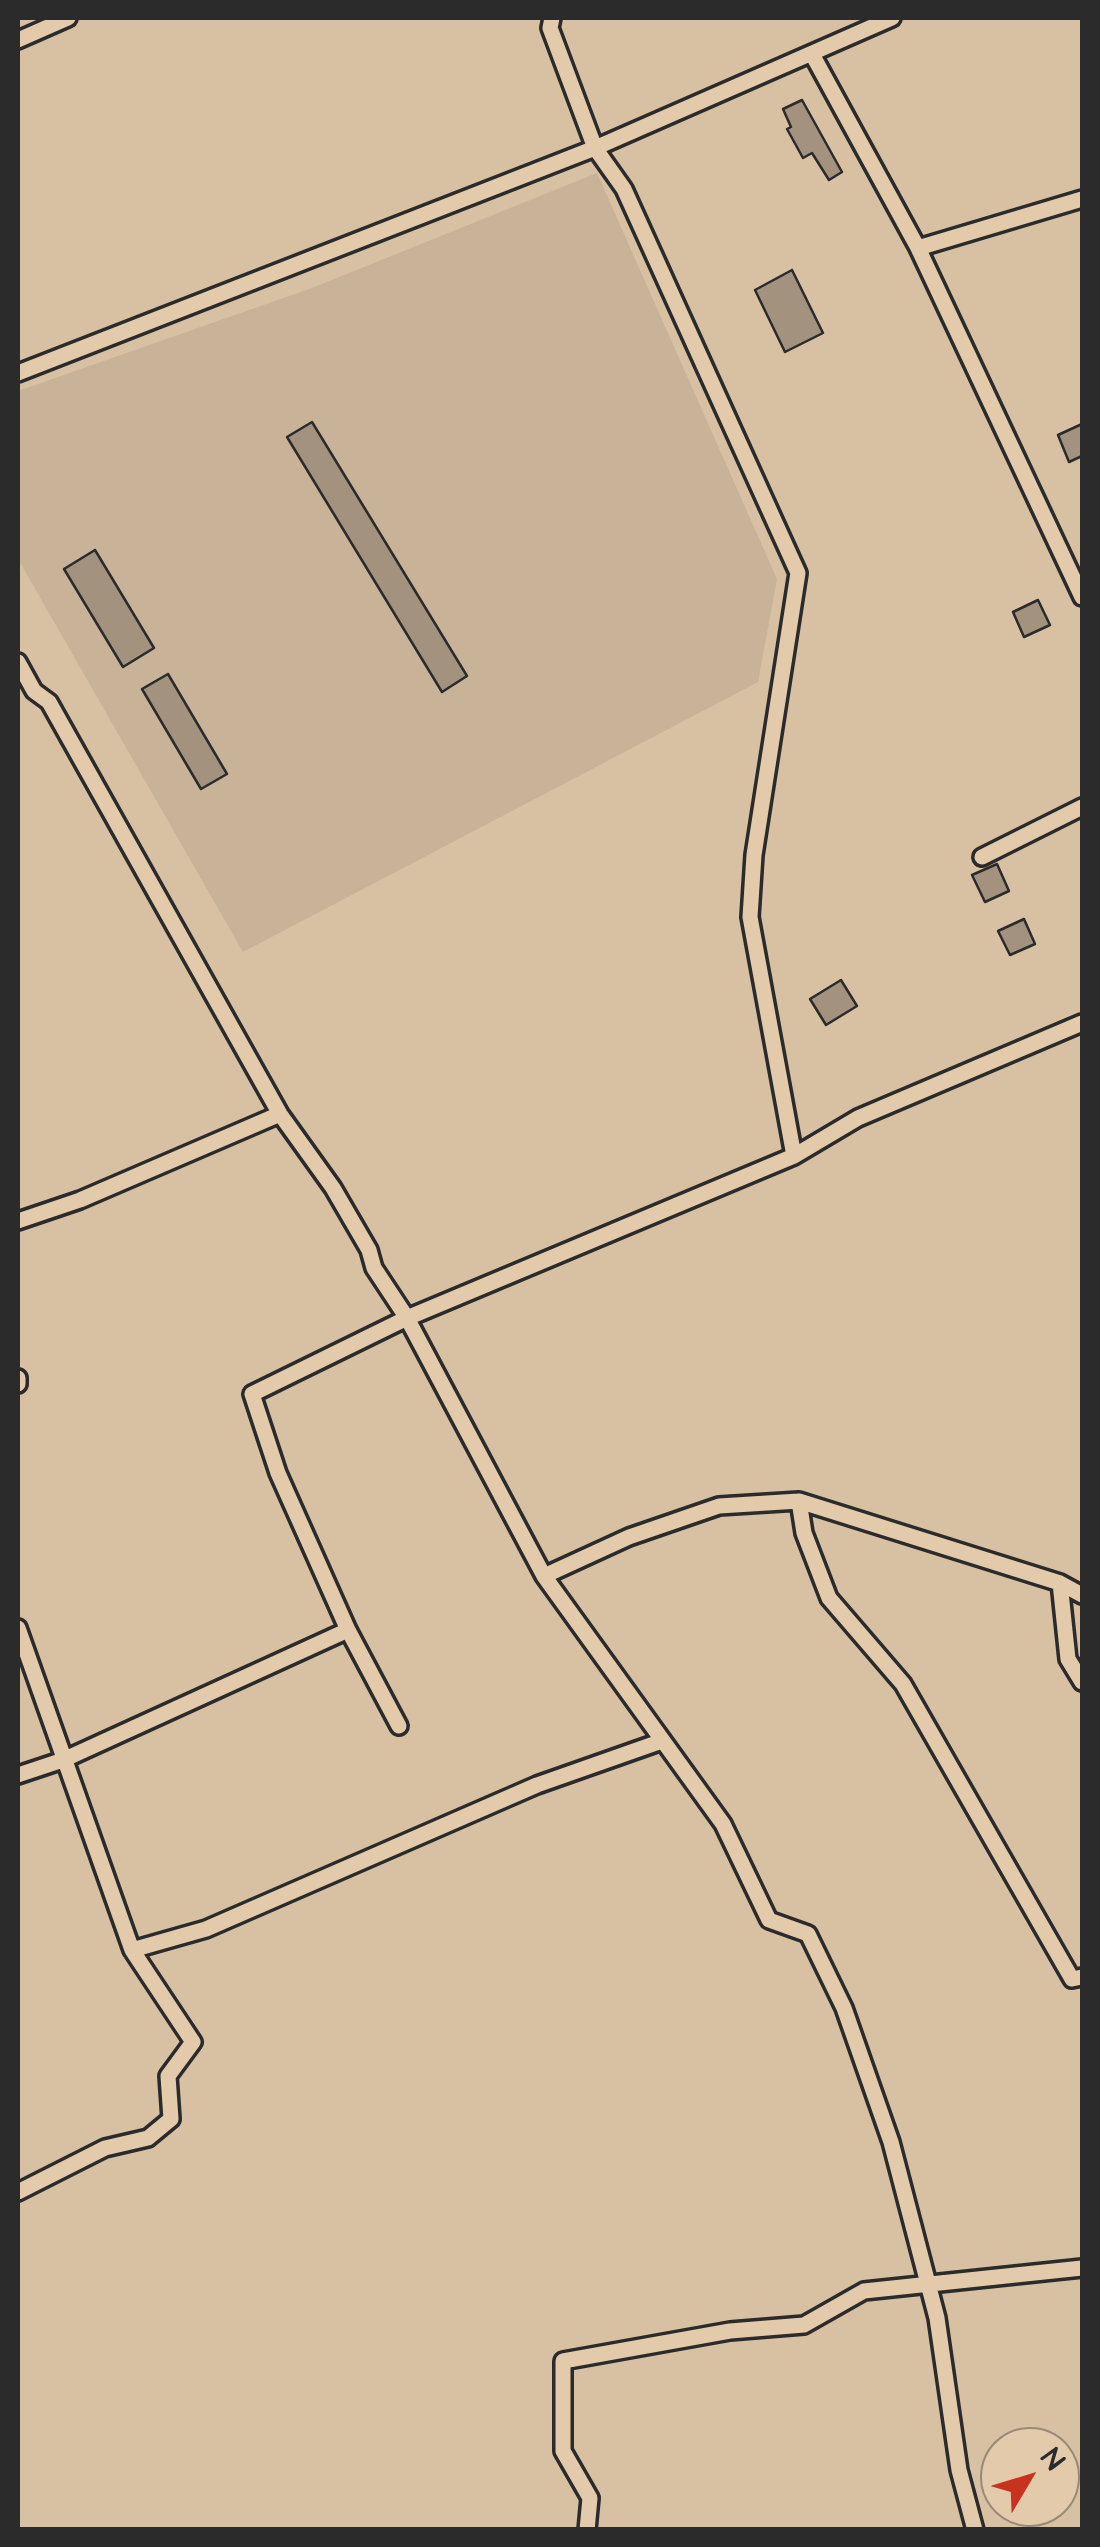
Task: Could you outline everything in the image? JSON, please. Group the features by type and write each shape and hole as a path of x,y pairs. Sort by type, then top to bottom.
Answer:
{"street":[{"path":"18,40 68,18"},
{"path":"18,374 595,148 892,18"},
{"path":"548,21 595,148 624,189 798,573 754,855 750,916 794,1156"},
{"path":"812,54 918,248 1082,598"},
{"path":"918,248 1082,199"},
{"path":"18,662 34,691 48,702 280,1114 332,1188 407,1318 544,1576 723,1824 769,1920 808,1934 837,1993 890,2142 937,2318 959,2470 975,2530"},
{"path":"982,857 1082,807"},
{"path":"399,1726 348,1630 278,1473 252,1394 407,1318 794,1156 858,1118 1082,1023"},
{"path":"18,1221 80,1200 280,1114"},
{"path":"544,1576 628,1538 719,1506 799,1501 1060,1583 1082,1595"},
{"path":"799,1501 804,1533 829,1598 903,1684 1072,1979 1082,1977"},
{"path":"1060,1583 1068,1660 1082,1682"},
{"path":"18,1628 132,1950 192,2042 168,2076 171,2120 148,2138 105,2148 18,2192"},
{"path":"18,1776 62,1760 348,1630"},
{"path":"132,1950 206,1929 536,1785 662,1741"},
{"path":"587,2530 590,2498 563,2451 564,2361 730,2331 804,2325 864,2291 1082,2268"}],"shaded area":[{"path":"597,173 777,579 758,682 243,952 18,559 18,391 312,288"}],"building":[{"path":"802,100 842,172 829,180 812,153 803,158 787,129 791,127 783,109"},
{"path":"792,270 823,333 785,352 755,290"},
{"path":"312,422 467,676 442,692 287,437"},
{"path":"1082,424 1082,456 1069,462 1058,435"},
{"path":"95,550 154,648 123,667 64,569"},
{"path":"1038,600 1050,625 1024,637 1013,612"},
{"path":"168,674 227,774 201,789 142,689"},
{"path":"997,864 1009,891 985,902 972,875"},
{"path":"1024,919 1035,944 1010,955 998,931"},
{"path":"841,980 857,1006 826,1025 810,999"}]}
